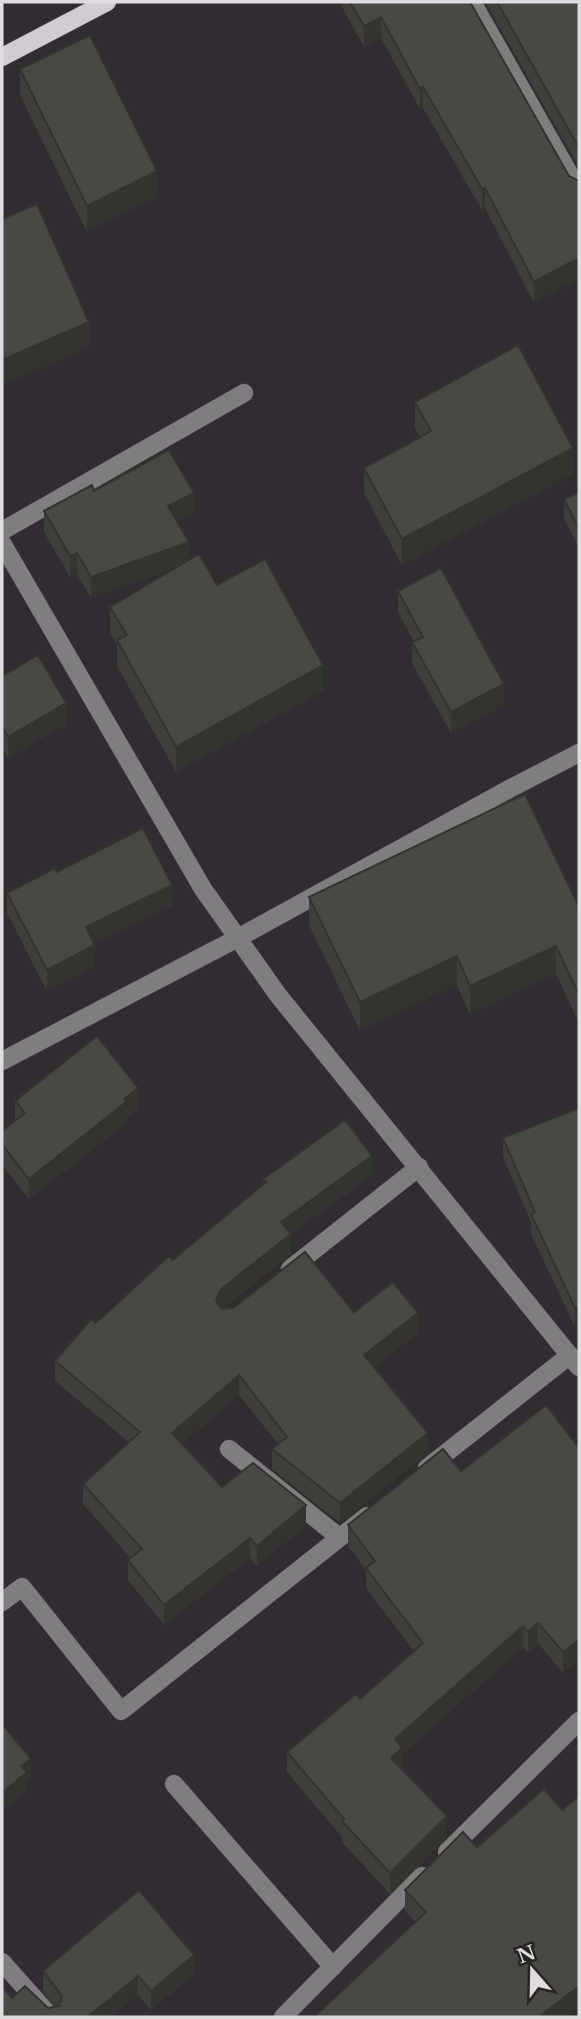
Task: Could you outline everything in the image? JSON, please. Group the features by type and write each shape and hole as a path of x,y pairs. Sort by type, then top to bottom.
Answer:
{"main road":[{"path":"2,57 107,2"}],"street":[{"path":"472,2 579,191"},
{"path":"2,531 244,393"},
{"path":"2,543 203,890 236,939 278,995 575,1361 416,1477"},
{"path":"2,1060 236,939 579,753"},
{"path":"280,1277 419,1167"},
{"path":"229,1449 339,1537"},
{"path":"2,1602 22,1587 121,1711 383,1503"},
{"path":"283,2017 579,1721"},
{"path":"174,1784 333,1966"},
{"path":"2,1962 51,2017"}],"building":[{"path":"350,2 470,2 569,176 579,181 579,258 534,282 485,188 482,189 423,87 420,89 381,17 364,26"},
{"path":"497,2 579,2 579,148"},
{"path":"90,35 157,171 87,206 20,69"},
{"path":"37,204 89,322 2,360 2,219"},
{"path":"518,345 573,448 402,539 364,468 431,431 415,402"},
{"path":"169,450 194,493 168,506 189,542 91,577 77,553 70,556 44,511 92,485 94,491"},
{"path":"579,492 579,529 564,499"},
{"path":"199,554 217,585 265,559 323,665 176,747 117,640 127,635 110,607"},
{"path":"441,568 504,684 451,712 412,642 423,637 398,591"},
{"path":"38,655 66,703 8,737 2,727 2,676"},
{"path":"525,794 579,907 579,995 556,946 470,986 457,956 360,1002 309,897"},
{"path":"143,828 172,885 86,927 95,945 47,970 7,893 55,868 57,872"},
{"path":"97,1036 138,1088 124,1099 126,1102 29,1179 2,1144 2,1131 25,1113 15,1101"},
{"path":"579,1108 579,1305 575,1308 531,1214 535,1212 503,1138"},
{"path":"345,1120 372,1156 281,1222 291,1234 220,1290 216,1301 222,1309 233,1308 305,1252 354,1312 393,1282 418,1313 364,1355 428,1433 340,1503 272,1449 287,1437 239,1375 172,1433 222,1487 253,1463 306,1505 257,1546 250,1538 164,1605 128,1560 142,1549 83,1484 140,1432 55,1361 91,1319 96,1323 169,1256 173,1260 266,1182 263,1179"},
{"path":"546,1405 579,1448 579,1640 563,1652 538,1623 528,1632 523,1626 395,1739 402,1748 391,1758 447,1816 390,1873 342,1821 344,1819 287,1752 356,1694 360,1699 423,1643 366,1568 375,1561 348,1525 443,1449 461,1471"},
{"path":"2,1724 31,1759 21,1766 27,1772 2,1793"},
{"path":"544,1789 562,1810 579,1796 579,1988 539,2017 314,2017 426,1912 405,1890 463,1832 477,1847"},
{"path":"139,1890 194,1955 151,1991 138,1976 88,2017 2,2017 2,1986 12,1998 25,1986 48,2008 59,2006 62,1996 43,1971"}]}
